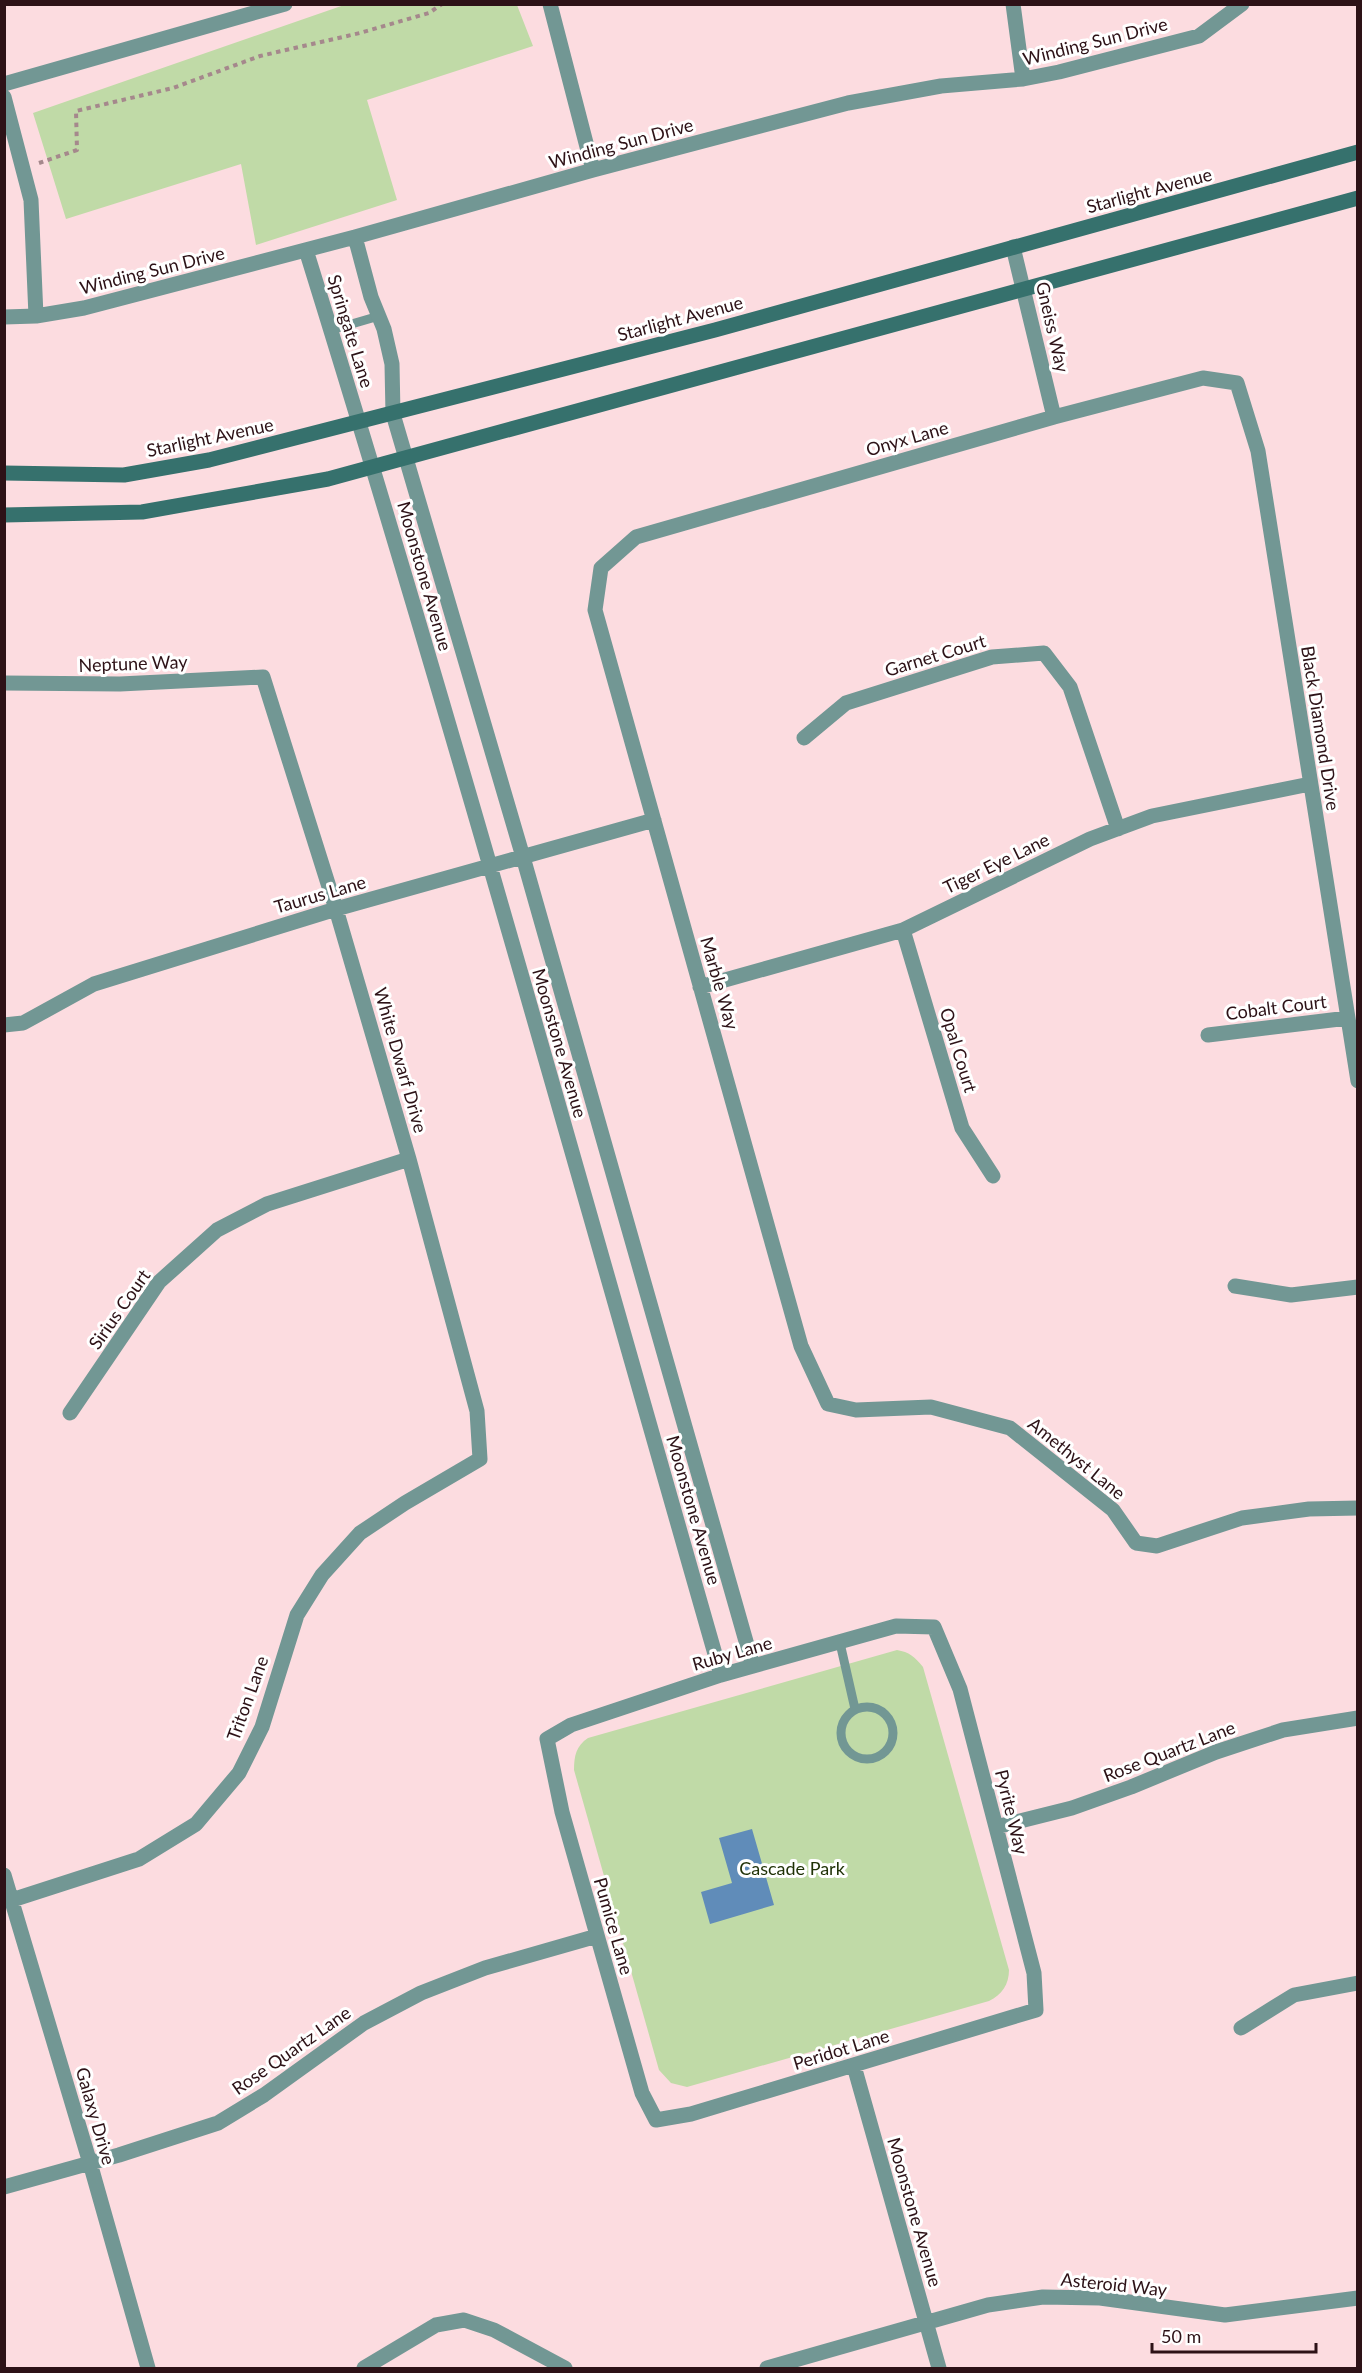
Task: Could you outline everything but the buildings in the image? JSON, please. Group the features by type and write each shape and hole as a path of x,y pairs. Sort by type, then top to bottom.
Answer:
{"street":[{"path":"4,84 269,6 285,4"},
{"path":"550,4 593,170"},
{"path":"1013,4 1023,79"},
{"name":"Winding Sun Drive","path":"4,317 36,316 84,308 848,103 941,86 1023,79 1059,72 1198,36 1242,5"},
{"path":"4,98 31,200 36,316"},
{"name":"Starlight Avenue","path":"4,473 124,475 209,460 715,330 1358,152"},
{"path":"4,515 142,512 328,479 1358,198"},
{"name":"Springate Lane","path":"355,237 371,297 384,329 392,364 393,414"},
{"name":"Gneiss Way","path":"1013,247 1025,289 1054,417"},
{"name":"Springate Lane","path":"306,250 359,423"},
{"name":"Onyx Lane","path":"601,568 636,537 1054,417 1203,378 1237,383"},
{"name":"Black Diamond Drive","path":"1237,383 1258,451 1358,1081"},
{"name":"Moonstone Avenue","path":"393,414 523,857 753,1666"},
{"name":"Moonstone Avenue","path":"359,423 490,867 721,1675"},
{"name":"Marble Way","path":"601,568 595,610 801,1346 828,1404"},
{"name":"Garnet Court","path":"804,738 846,702 992,657 1044,653 1070,687 1118,829"},
{"name":"Neptune Way","path":"4,683 120,684 263,677"},
{"name":"White Dwarf Drive","path":"263,677 336,909 409,1160 477,1411 480,1459"},
{"name":"Tiger Eye Lane","path":"700,987 903,930 1090,839 1152,816 1310,784"},
{"name":"Taurus Lane","path":"4,1025 23,1023 94,984 336,909 654,820"},
{"name":"Opal Court","path":"903,930 962,1128 993,1176"},
{"name":"Cobalt Court","path":"1208,1035 1348,1018"},
{"name":"Sirius Court","path":"70,1413 159,1282 217,1230 267,1204 409,1160"},
{"path":"1235,1286 1291,1295 1358,1287"},
{"name":"Amethyst Lane","path":"828,1404 856,1410 932,1407 1011,1428 1113,1510 1136,1543 1157,1546 1242,1518 1309,1509 1358,1508"},
{"name":"Triton Lane","path":"12,1900 139,1859 196,1824 238,1773 257,1736 297,1615 322,1575 360,1533 405,1503 480,1459"},
{"name":"Ruby Lane","path":"547,1739 571,1725 721,1675 896,1626 934,1627"},
{"name":"Pyrite Way","path":"934,1627 960,1689 1034,1973 1035,2010"},
{"name":"Rose Quartz Lane","path":"996,1827 1072,1808 1131,1787 1216,1752 1283,1730 1358,1718"},
{"name":"Pumice Lane","path":"547,1739 562,1812 597,1936 642,2093 656,2120"},
{"name":"Galaxy Drive","path":"4,1875 90,2163 148,2368"},
{"name":"Rose Quartz Lane","path":"4,2187 218,2123 264,2095 364,2023 421,1993 485,1968 597,1936"},
{"path":"1241,2028 1294,1995 1358,1983"},
{"name":"Peridot Lane","path":"656,2120 691,2114 1035,2010"},
{"name":"Moonstone Avenue","path":"854,2066 939,2368"},
{"name":"Asteroid Way","path":"767,2368 988,2305 1043,2297 1100,2298 1225,2315 1358,2298"},
{"path":"364,2368 436,2325 464,2320 494,2330 564,2368"}],"lane":[{"path":"331,330 379,316"},
{"path":"840,1643 855,1709"},
{"path":"863,1707 880,1710 892,1723 892,1741 882,1755 865,1759 850,1752 844,1746 841,1738 844,1721 855,1709 863,1707"}],"path":[{"path":"36,164 77,150 76,111 173,88 260,56 360,33 429,13 442,4"}],"green space":[{"path":"347,4 517,5 533,46 367,100 397,200 256,245 241,164 66,219 33,113"},
{"name":"Cascade Park","path":"897,1650 912,1656 923,1667 1009,1970 1006,1984 998,1996 989,2001 687,2087 671,2083 659,2070 574,1770 578,1748 588,1738"}],"water":[{"path":"752,1829 774,1905 710,1924 701,1892 732,1883 719,1838"}]}
